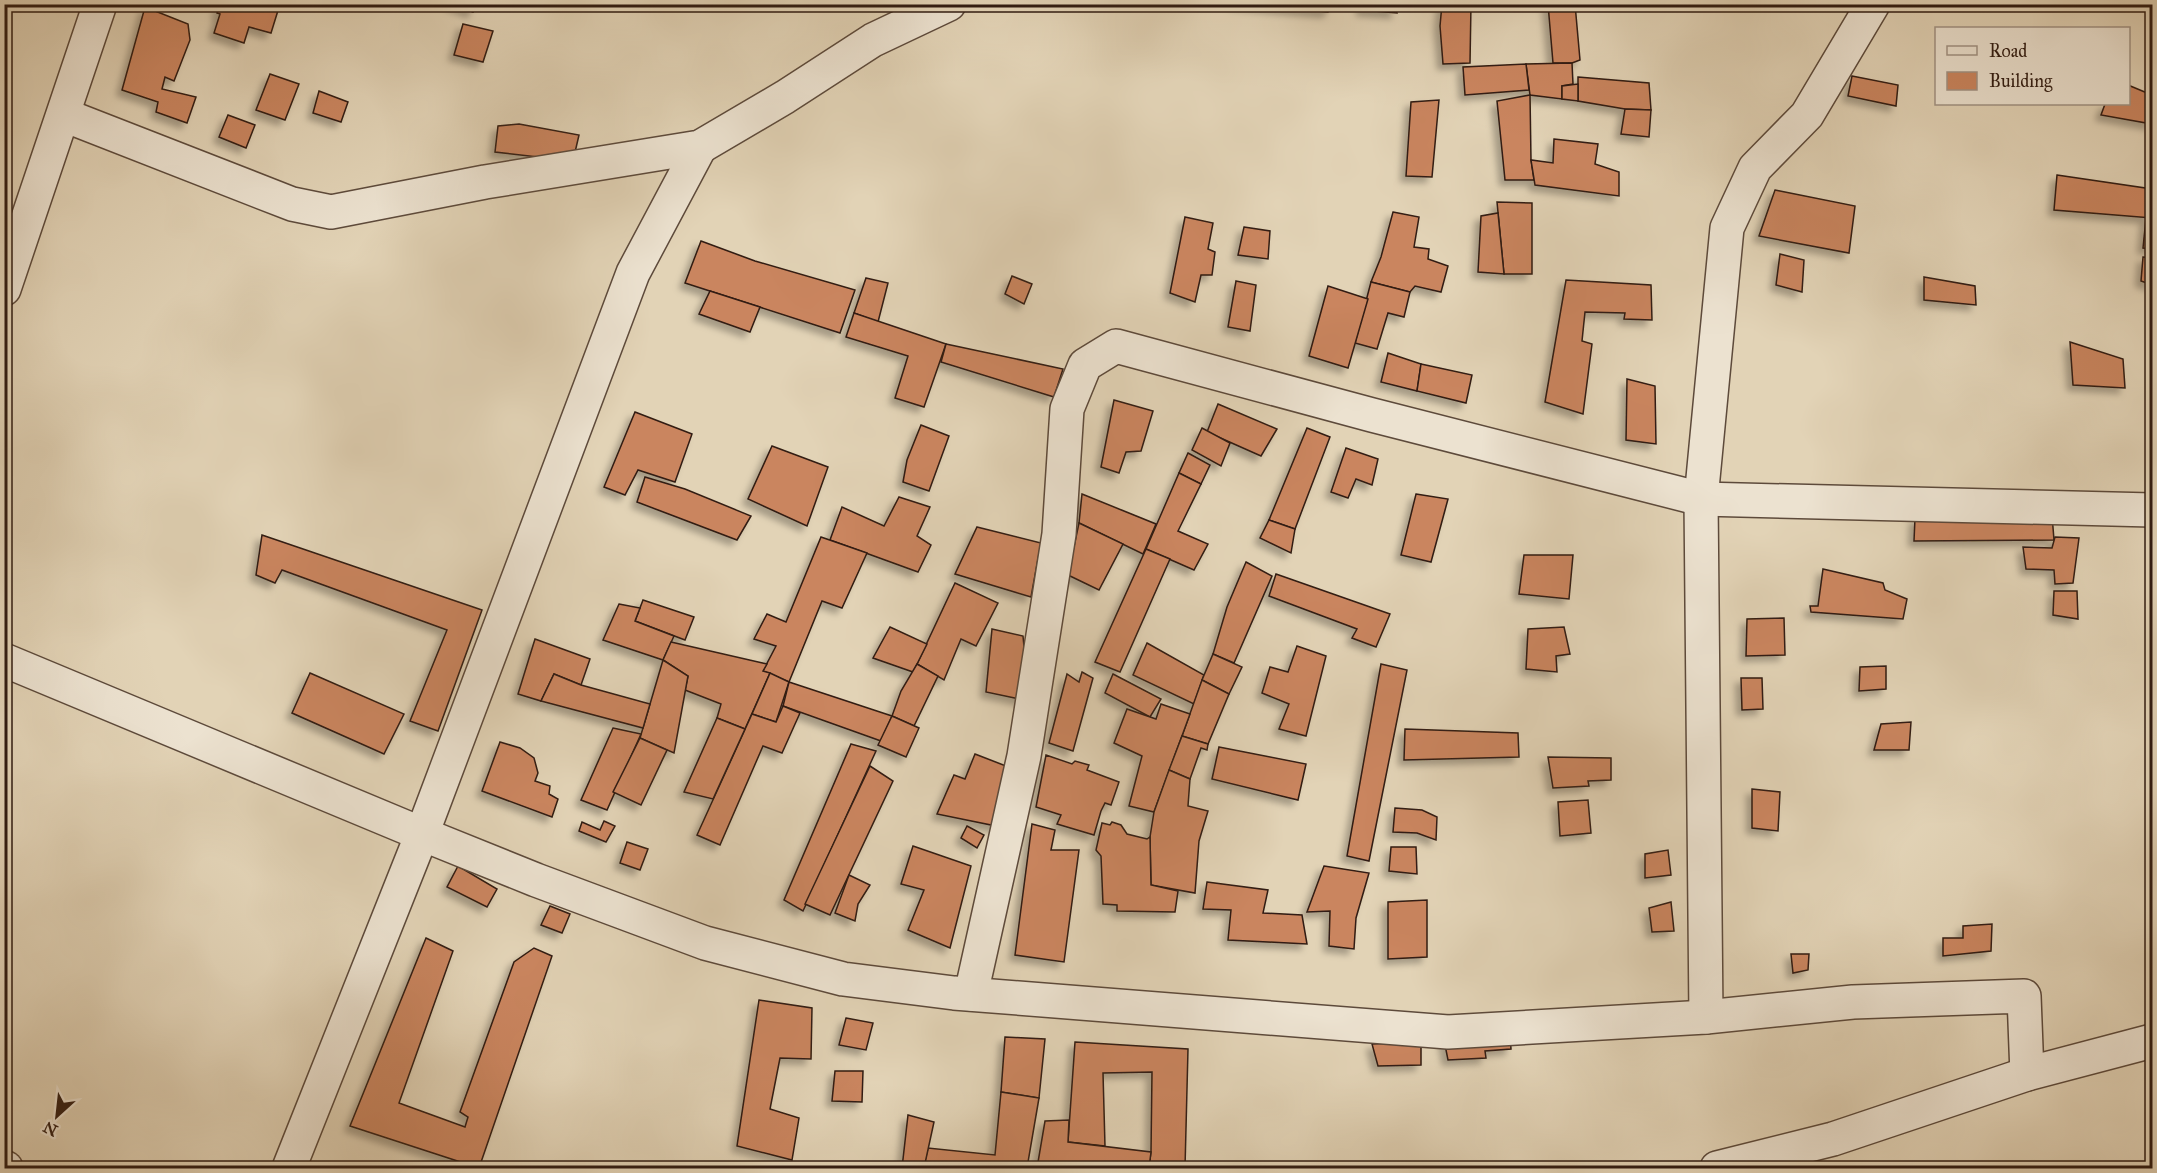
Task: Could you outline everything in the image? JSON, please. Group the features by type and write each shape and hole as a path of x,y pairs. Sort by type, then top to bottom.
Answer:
{"street":[{"path":"4,289 100,4"},
{"path":"63,115 292,204 330,212 485,182 700,147 785,97 873,40 949,4"},
{"path":"1706,1017 1701,499 1727,228 1755,168 1807,115 1873,4"},
{"path":"289,1168 422,834 633,273 700,147"},
{"path":"971,994 1024,756 1059,534 1067,409 1085,365 1116,346 1383,418 1701,499 2152,510"},
{"path":"4,660 536,880 705,943 843,979 971,994 1448,1032 1706,1017 1853,1002 2024,996 2027,1074"},
{"path":"1717,1168 1833,1140 2027,1074 2152,1041"}],"building":[{"path":"220,4 280,4 271,33 249,27 244,43 214,33 220,14 217,13"},
{"path":"450,4 476,4 473,12"},
{"path":"1233,4 1333,4 1328,12"},
{"path":"1362,4 1395,4 1397,13 1362,10"},
{"path":"1442,4 1471,4 1470,63 1443,64 1440,26"},
{"path":"1548,4 1575,4 1580,60 1572,63 1553,63"},
{"path":"145,7 188,24 190,40 174,81 165,77 162,89 196,97 187,123 156,112 158,102 122,90"},
{"path":"463,24 493,31 483,62 454,55"},
{"path":"1572,63 1573,84 1562,86 1562,99 1530,95 1526,64"},
{"path":"1526,64 1529,90 1465,95 1463,67"},
{"path":"270,74 299,84 285,120 256,110"},
{"path":"1852,76 1898,85 1896,106 1848,96"},
{"path":"1578,77 1649,83 1651,110 1625,109 1578,101"},
{"path":"1578,84 1578,101 1562,99 1562,86"},
{"path":"2130,86 2152,95 2152,124 2101,115 2105,105 2130,105"},
{"path":"319,91 348,102 341,122 313,113"},
{"path":"1530,95 1531,160 1534,180 1505,180 1497,101"},
{"path":"1439,100 1432,177 1406,176 1411,102"},
{"path":"1625,109 1651,110 1649,137 1621,134"},
{"path":"228,115 255,125 246,148 219,137"},
{"path":"519,124 579,135 573,161 495,152 498,126"},
{"path":"1554,139 1598,144 1595,164 1619,172 1619,196 1535,185 1531,160 1553,163"},
{"path":"2057,175 2152,189 2152,218 2054,210"},
{"path":"1775,190 1855,206 1849,253 1759,236"},
{"path":"1497,202 1532,203 1532,274 1504,274"},
{"path":"1393,212 1419,217 1414,247 1429,249 1428,259 1448,266 1441,292 1415,286 1410,292 1371,282 1381,257"},
{"path":"1498,213 1504,274 1478,272 1481,216"},
{"path":"1185,217 1213,223 1208,249 1215,252 1212,275 1201,275 1195,302 1170,293"},
{"path":"2146,218 2152,219 2152,249 2143,248"},
{"path":"1244,227 1270,231 1268,259 1238,255"},
{"path":"701,241 755,261 855,290 840,333 685,283"},
{"path":"1780,254 1804,260 1802,292 1776,285"},
{"path":"2143,257 2152,258 2152,285 2141,281"},
{"path":"1012,276 1032,284 1024,304 1005,294"},
{"path":"1924,277 1975,286 1976,305 1924,300"},
{"path":"866,278 888,283 878,322 854,313"},
{"path":"1566,280 1651,285 1652,320 1624,319 1625,313 1585,312 1582,341 1592,344 1583,414 1545,402"},
{"path":"1236,281 1256,285 1250,331 1228,327"},
{"path":"1371,282 1410,292 1404,317 1388,313 1377,349 1355,343"},
{"path":"1328,286 1368,299 1348,368 1309,356"},
{"path":"710,291 760,307 750,332 699,314"},
{"path":"854,313 946,344 924,407 895,398 908,356 846,337"},
{"path":"2070,342 2123,359 2125,388 2073,385"},
{"path":"946,344 1063,369 1054,397 941,362"},
{"path":"1388,353 1421,364 1417,391 1381,382"},
{"path":"1421,364 1472,375 1466,403 1417,391"},
{"path":"1627,379 1655,386 1656,444 1626,440"},
{"path":"1114,400 1153,411 1141,451 1126,452 1119,473 1101,467"},
{"path":"1218,404 1277,429 1261,456 1207,432"},
{"path":"635,412 692,434 675,482 638,470 625,495 604,487"},
{"path":"921,425 949,436 929,491 903,482 907,460"},
{"path":"1202,428 1230,443 1221,466 1192,450"},
{"path":"1307,428 1330,437 1295,529 1269,520"},
{"path":"772,446 828,467 807,526 748,499"},
{"path":"1346,448 1378,459 1372,485 1356,479 1348,498 1331,492"},
{"path":"1188,453 1210,465 1201,484 1179,473"},
{"path":"1179,473 1201,484 1178,531 1208,544 1194,570 1146,549"},
{"path":"645,477 685,489 751,516 737,540 637,502"},
{"path":"1082,494 1156,524 1143,554 1079,523"},
{"path":"1416,494 1448,499 1431,562 1401,555"},
{"path":"899,497 930,507 917,536 931,545 918,572 830,540 842,507 884,526"},
{"path":"2052,515 2054,540 1914,541 1915,518"},
{"path":"1269,520 1295,529 1291,553 1260,538"},
{"path":"1079,523 1123,544 1099,590 1068,575"},
{"path":"977,527 1041,543 1031,597 955,574"},
{"path":"262,535 482,610 438,731 410,721 447,630 282,570 275,583 256,575"},
{"path":"821,537 867,553 842,608 822,601 789,682 763,671 776,646 754,639 767,614 786,622"},
{"path":"2055,537 2079,538 2073,583 2055,584 2054,570 2026,569 2023,547 2052,548"},
{"path":"1146,549 1170,559 1120,672 1095,662"},
{"path":"1524,555 1573,555 1569,599 1519,594"},
{"path":"1246,562 1272,576 1234,663 1213,654 1227,607"},
{"path":"1823,569 1883,583 1885,590 1907,599 1903,619 1811,612 1810,606 1818,606"},
{"path":"1276,574 1390,614 1376,647 1352,638 1357,629 1269,596"},
{"path":"955,583 998,603 976,646 961,639 944,680 917,664"},
{"path":"2054,591 2077,591 2078,619 2053,615"},
{"path":"643,600 694,617 685,640 635,621"},
{"path":"619,604 640,608 635,621 674,636 663,660 603,640"},
{"path":"1784,618 1785,655 1746,656 1747,619"},
{"path":"890,627 927,644 913,672 873,658"},
{"path":"1564,627 1570,654 1556,656 1557,672 1526,669 1528,629"},
{"path":"992,629 1023,636 1029,701 986,692"},
{"path":"535,639 590,659 581,685 554,674 541,701 518,694"},
{"path":"671,642 767,664 763,671 770,673 745,729 717,718 721,704 685,690 688,676 663,660"},
{"path":"1147,643 1204,675 1194,704 1133,675"},
{"path":"1297,646 1326,656 1306,736 1279,729 1289,704 1262,693 1270,667 1288,672"},
{"path":"1213,654 1242,667 1229,694 1202,680"},
{"path":"663,660 688,676 674,753 640,738"},
{"path":"917,664 938,676 914,726 892,716 901,691"},
{"path":"1381,664 1407,670 1369,861 1347,856"},
{"path":"1886,666 1886,689 1859,691 1860,667"},
{"path":"1082,672 1093,678 1073,751 1049,743 1067,674 1079,682"},
{"path":"310,673 404,714 384,754 292,713"},
{"path":"770,673 789,682 776,722 752,714"},
{"path":"554,674 581,685 650,704 643,728 541,701"},
{"path":"1113,674 1161,699 1150,717 1105,693"},
{"path":"1741,678 1762,678 1763,709 1742,710"},
{"path":"1202,680 1229,694 1208,744 1182,736"},
{"path":"789,682 892,716 881,741 783,706"},
{"path":"1161,704 1190,714 1154,812 1129,806 1142,756 1114,743 1127,709 1156,719"},
{"path":"783,706 800,713 782,753 763,746 720,845 697,835 752,714 776,722"},
{"path":"892,716 919,728 906,757 878,745"},
{"path":"717,718 745,729 713,799 684,792"},
{"path":"1911,722 1909,750 1874,750 1881,724"},
{"path":"613,728 641,734 607,810 581,800"},
{"path":"1405,729 1518,733 1519,757 1404,760"},
{"path":"1182,736 1208,744 1207,750 1201,748 1190,779 1169,770"},
{"path":"640,738 667,750 641,805 613,792"},
{"path":"500,742 520,748 534,758 538,773 535,781 550,786 549,794 558,799 552,817 482,791"},
{"path":"851,744 876,751 803,911 784,900"},
{"path":"1219,747 1306,764 1298,800 1212,779"},
{"path":"975,754 1006,766 1001,827 937,814 954,775 965,779"},
{"path":"1046,755 1072,764 1075,761 1089,765 1087,770 1119,782 1111,805 1105,803 1101,811 1094,835 1057,824 1061,815 1036,807"},
{"path":"1548,757 1611,758 1611,780 1588,781 1589,786 1553,788"},
{"path":"870,766 893,781 830,915 805,904"},
{"path":"1169,770 1190,779 1188,806 1208,811 1199,841 1195,893 1151,885 1150,837 1154,812"},
{"path":"1752,789 1780,792 1778,831 1752,828"},
{"path":"1588,800 1591,833 1560,836 1558,802"},
{"path":"1395,808 1422,810 1437,817 1436,840 1417,833 1393,832"},
{"path":"604,821 615,826 606,842 579,831 582,822 600,830"},
{"path":"1112,822 1121,825 1127,834 1147,839 1150,837 1151,885 1178,891 1175,912 1117,911 1117,905 1103,904 1101,856 1096,850 1102,823 1110,825"},
{"path":"1032,824 1055,830 1051,850 1079,850 1064,962 1015,955"},
{"path":"967,826 984,835 977,848 961,838"},
{"path":"627,842 648,849 640,870 620,863"},
{"path":"913,846 971,866 950,948 908,930 924,890 901,884"},
{"path":"1391,847 1416,847 1417,874 1389,871"},
{"path":"1668,850 1671,875 1645,878 1645,854"},
{"path":"458,866 497,889 487,907 447,887"},
{"path":"1324,866 1369,873 1356,918 1354,949 1329,946 1330,911 1307,912"},
{"path":"849,875 870,885 858,904 855,921 835,913"},
{"path":"1207,882 1268,890 1263,913 1302,915 1307,944 1228,940 1231,910 1203,909"},
{"path":"1427,900 1427,957 1388,959 1388,902"},
{"path":"1671,902 1674,931 1652,932 1649,908"},
{"path":"550,906 570,914 562,933 541,925"},
{"path":"1992,924 1991,951 1943,956 1943,938 1963,938 1963,926"},
{"path":"426,938 453,951 399,1103 465,1127 468,1117 460,1112 514,962 534,948 552,956 479,1168 350,1126"},
{"path":"1791,954 1809,954 1808,970 1793,973"},
{"path":"759,1000 812,1008 811,1059 780,1058 770,1109 799,1118 792,1160 737,1146"},
{"path":"846,1018 873,1023 866,1050 839,1045"},
{"path":"1443,1035 1510,1035 1511,1049 1485,1051 1486,1058 1448,1060"},
{"path":"1005,1037 1045,1039 1039,1098 1001,1092"},
{"path":"1421,1041 1421,1065 1378,1066 1372,1044"},
{"path":"1075,1042 1188,1049 1185,1168 1149,1168 1152,1072 1103,1073 1105,1146 1068,1142"},
{"path":"835,1071 863,1071 862,1102 832,1101"},
{"path":"1001,1092 1039,1098 1027,1168 952,1168 924,1165 928,1148 995,1155"},
{"path":"908,1115 934,1122 924,1168 902,1168"},
{"path":"1069,1120 1068,1142 1151,1152 1149,1168 1037,1168 1045,1121"}]}
